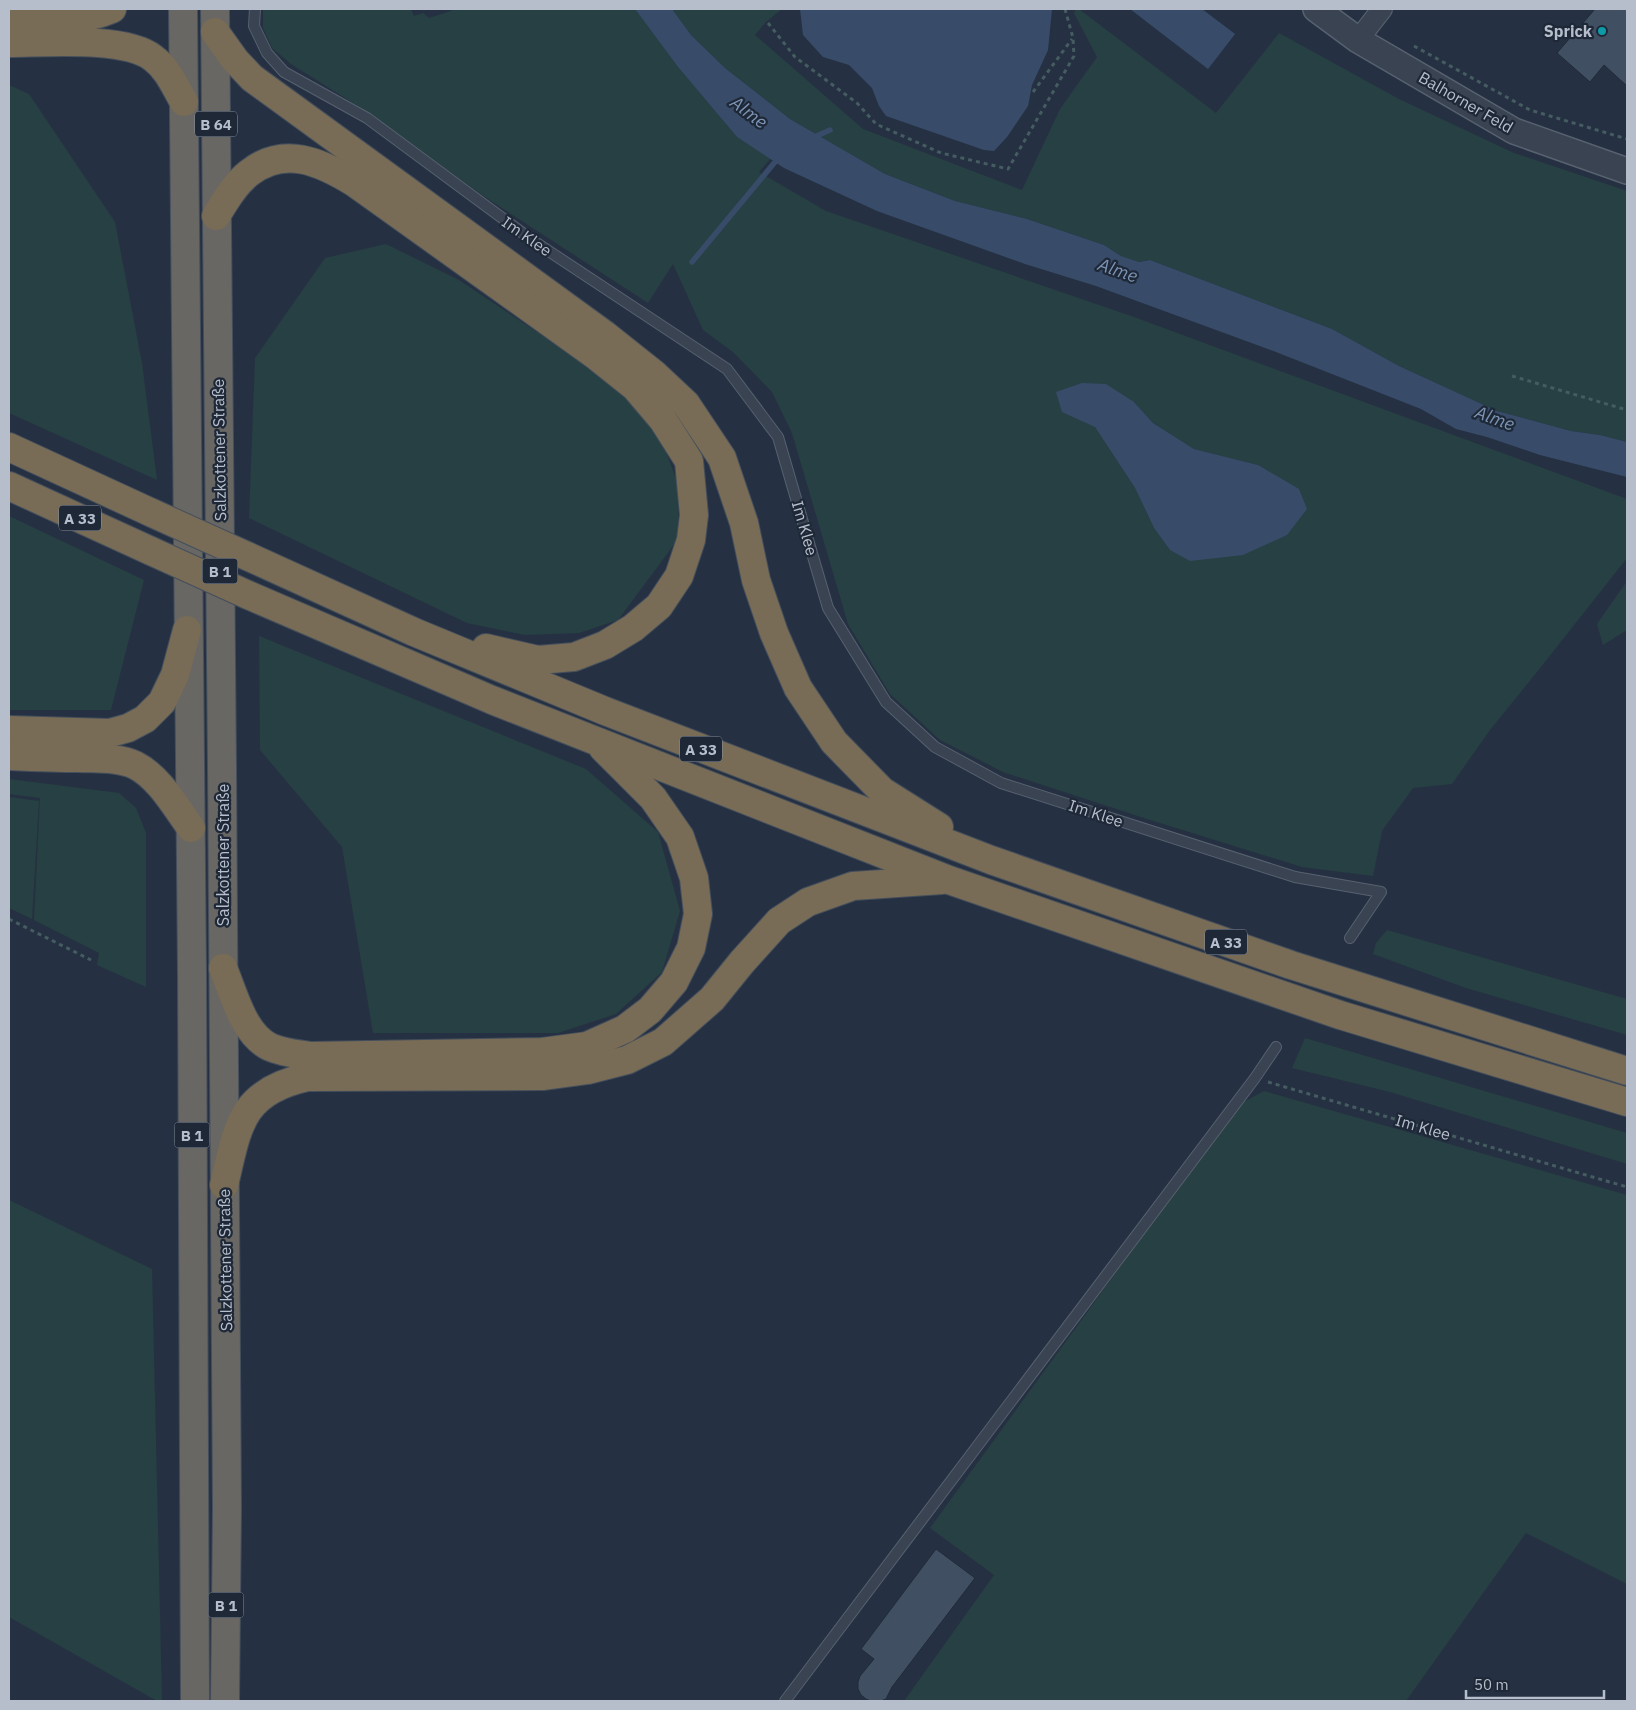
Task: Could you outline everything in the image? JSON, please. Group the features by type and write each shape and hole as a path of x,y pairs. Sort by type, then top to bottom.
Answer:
{"highway":[{"path":"9,19 68,20 97,16 112,9"},
{"name":"Salzkottener Straße","path":"183,9 195,1701"},
{"path":"215,20 235,60 252,78 606,335 654,374 686,404 722,458 744,523 756,580 774,633 798,688 834,742 882,791 991,860"},
{"name":"Salzkottener Straße","path":"215,20 227,1499 225,1701"},
{"path":"9,44 109,43 144,52 154,58 164,69 184,102"},
{"path":"216,216 232,190 248,173 267,162 284,158 299,159 330,167 595,355 635,387 663,420 689,461 694,515 692,540 679,576 659,606 633,628 604,645 574,657 538,660 414,632"},
{"name":"A 33","path":"9,447 414,632 614,715 991,860 1291,965 1627,1071"},
{"name":"A 33","path":"9,486 248,595 492,700 949,880 1340,1015 1627,1102"},
{"path":"9,730 110,734 128,728 145,719 162,702 175,675 187,630"},
{"path":"223,968 250,1031 268,1047 286,1053 312,1056 542,1052 587,1046 625,1029 650,1010 674,982 691,948 698,914 694,878 680,837 653,798 595,740"},
{"path":"9,756 110,759 134,765 157,783 190,828"},
{"path":"224,1186 239,1129 247,1110 265,1092 288,1082 308,1077 544,1076 588,1070 627,1060 663,1042 712,999 779,921 808,902 853,886 949,880"}],"street":[{"name":"Balhorner Feld","path":"1316,9 1358,40 1514,131 1627,171"},
{"path":"1358,40 1382,9"}],"lane":[{"name":"Im Klee","path":"255,9 254,26 266,53 284,72 367,118 532,240 727,369 778,437 828,608 886,702 935,747 1010,786 1296,877 1381,892 1350,938"},
{"path":"786,1701 1255,1078 1276,1047"}],"path":[{"path":"768,23 795,56 857,102 876,124 942,153 1008,169 1074,56 1073,38 1065,9"},
{"path":"1033,92 1073,38"},
{"path":"1413,45 1530,110 1627,140"},
{"path":"1512,376 1627,410"},
{"path":"9,919 91,960"},
{"name":"Im Klee","path":"1255,1078 1627,1187"}],"green space":[{"path":"263,9 411,9 414,16 423,13 429,18 452,9 635,9 678,67 737,137 771,158 759,172 826,211 1134,317 1627,499 1627,558 1490,730 1452,784 1413,788 1382,831 1373,876 1302,867 1003,772 940,740 890,694 848,624 792,433 772,392 733,352 703,330 673,264 648,303 482,195 369,113 291,64 272,48 263,28","holes":["1134,402 1153,423 1194,449 1258,465 1170,550 1154,528 1135,488 1095,427"]},
{"path":"672,9 782,9 766,22 755,35 863,129 1022,190 1060,109 1097,57 1074,13 1076,9 1079,9 1216,113 1279,33 1399,99 1514,153 1627,191 1627,442 1600,435 1571,431 1497,411 1399,366 1332,329 1150,260 1139,262 1121,256 1104,245 1027,219 955,201 885,174 790,119 725,68 691,35"},
{"path":"9,85 29,94 115,222 142,363 157,480 9,413"},
{"path":"386,244 459,280 609,380 640,409 662,441 677,481 679,538 618,620 579,633 525,635 467,623 249,518 255,358 325,258"},
{"path":"9,516 144,580 111,710 9,710"},
{"path":"1627,581 1627,630 1603,645 1597,624"},
{"path":"259,636 586,769 658,832 680,911 662,972 616,1014 558,1033 373,1033 342,847 260,750"},
{"path":"9,779 119,793 136,808 146,833 146,987 97,965 99,953 34,920 40,798 9,794"},
{"path":"9,797 39,801 32,919 9,908"},
{"path":"1387,930 1627,999 1627,1035 1466,988 1373,954 1376,943"},
{"path":"1305,1038 1627,1133 1627,1164 1390,1092 1292,1068"},
{"path":"1264,1091 1627,1195 1627,1584 1526,1533 1406,1701 904,1701 994,1575 930,1528 1238,1105"},
{"path":"9,1200 152,1269 162,1701 157,1701 9,1617"}],"water":[{"name":"Alme","path":"635,9 672,9 691,35 725,68 790,119 885,174 955,201 1027,219 1104,245 1121,256 1139,262 1150,260 1332,329 1399,366 1497,411 1571,431 1600,435 1627,442 1627,477 1540,455 1487,437 1456,429 1421,409 1276,352 1096,286 1025,264 877,211 784,168 737,137 678,67"},
{"path":"800,9 1052,9 1048,50 1032,85 1028,106 1007,137 994,151 984,150 886,116 879,106 872,88 849,65 823,57 803,35"},
{"path":"1130,9 1202,9 1235,34 1208,69"},
{"path":"1082,383 1106,384 1134,402 1153,423 1194,449 1258,465 1299,489 1307,509 1287,535 1243,555 1190,561 1170,550 1154,528 1135,488 1095,427 1062,412 1056,392"}],"building":[{"name":"Sprick","path":"1595,9 1627,9 1627,86 1604,65 1590,82 1557,53"},
{"path":"936,1549 975,1578 892,1687 886,1699 871,1701 866,1699 858,1689 858,1682 860,1676 874,1659 861,1649"}],"waterway":[{"path":"812,138 830,130"},
{"path":"692,262 781,157"}],"place":[{"name":"Sprick","path":"1602,31"}]}
